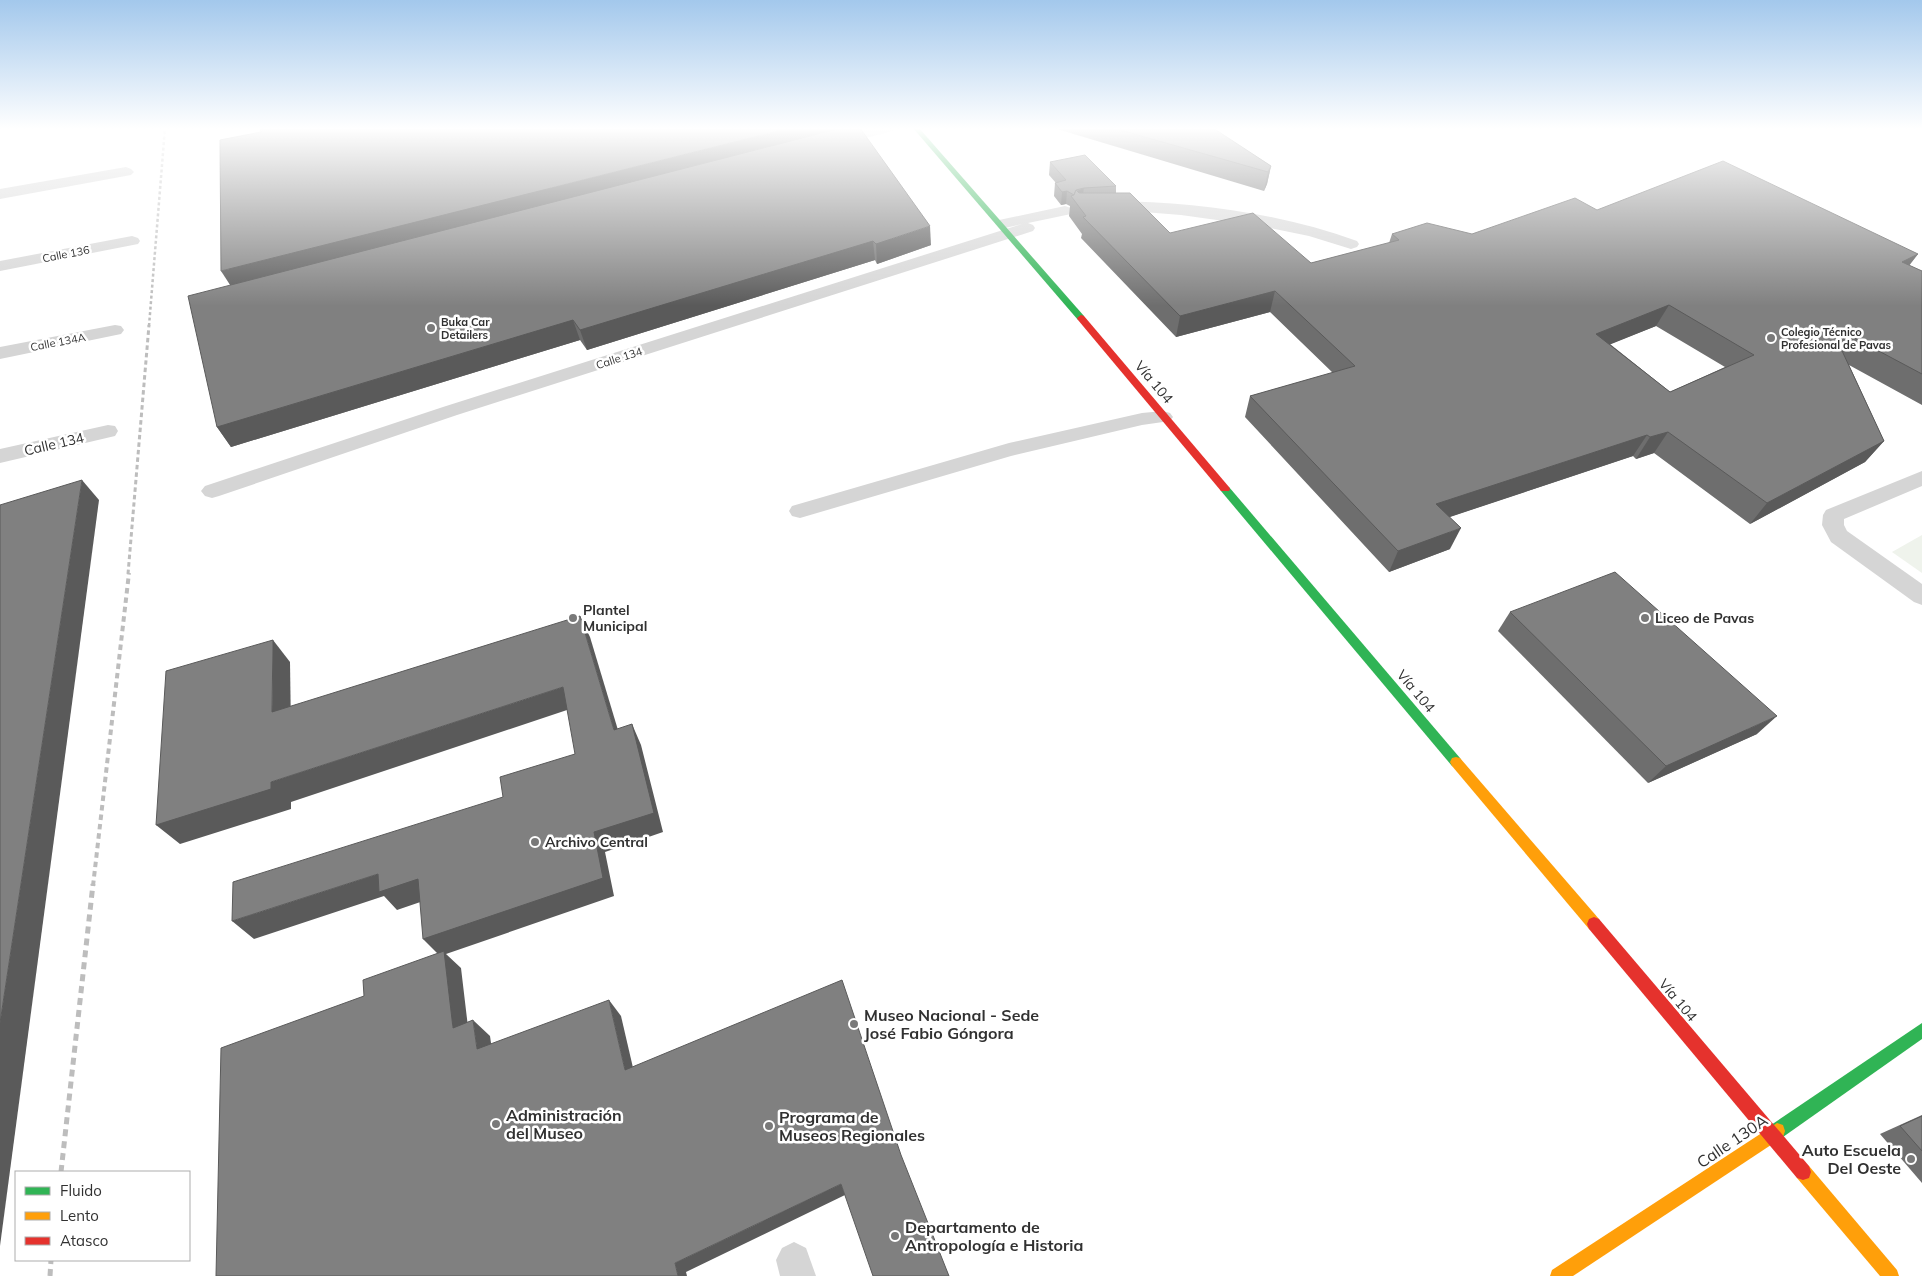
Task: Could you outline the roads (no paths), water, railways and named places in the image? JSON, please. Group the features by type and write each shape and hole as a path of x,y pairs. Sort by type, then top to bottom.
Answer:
{"main road":[{"name":"Vía 104","path":"968,188 1773,1134 1891,1276"},
{"name":"Calle 130A","path":"1558,1276 1773,1134 1922,1030"}],"lane":[{"path":"0,194 37,188"},
{"path":"1098,206 1142,206 1237,217 1322,232 1351,244"},
{"path":"1004,229 1065,210"},
{"name":"Calle 134","path":"212,491 1004,229 1027,228"},
{"name":"Calle 136","path":"0,266 132,241"},
{"name":"Calle 134A","path":"0,353 115,330"},
{"path":"800,511 1009,450 1142,419 1163,417"},
{"name":"Calle 134","path":"0,456 108,431"},
{"path":"1922,478 1834,515 1833,525 1839,536 1922,596"}],"railway":[{"path":"149,326 160,188"},
{"path":"128,574 149,325"},
{"path":"93,886 129,573"},
{"path":"61,1171 93,884"},
{"path":"50,1276 51,1261"}],"place":[{"name":"Buka Car Detailers","path":"431,328"},
{"name":"Colegio Técnico Profesional de Pavas","path":"1771,338"},
{"name":"Plantel Municipal","path":"573,618"},
{"name":"Liceo de Pavas","path":"1645,618"},
{"name":"Archivo Central","path":"535,842"},
{"name":"Museo Nacional - Sede José Fabio Góngora","path":"854,1024"},
{"name":"Administración del Museo","path":"496,1124"},
{"name":"Programa de Museos Regionales","path":"769,1126"},
{"name":"Auto Escuela Del Oeste","path":"1911,1159"},
{"name":"Departamento de Antropología e Historia","path":"895,1236"}]}
